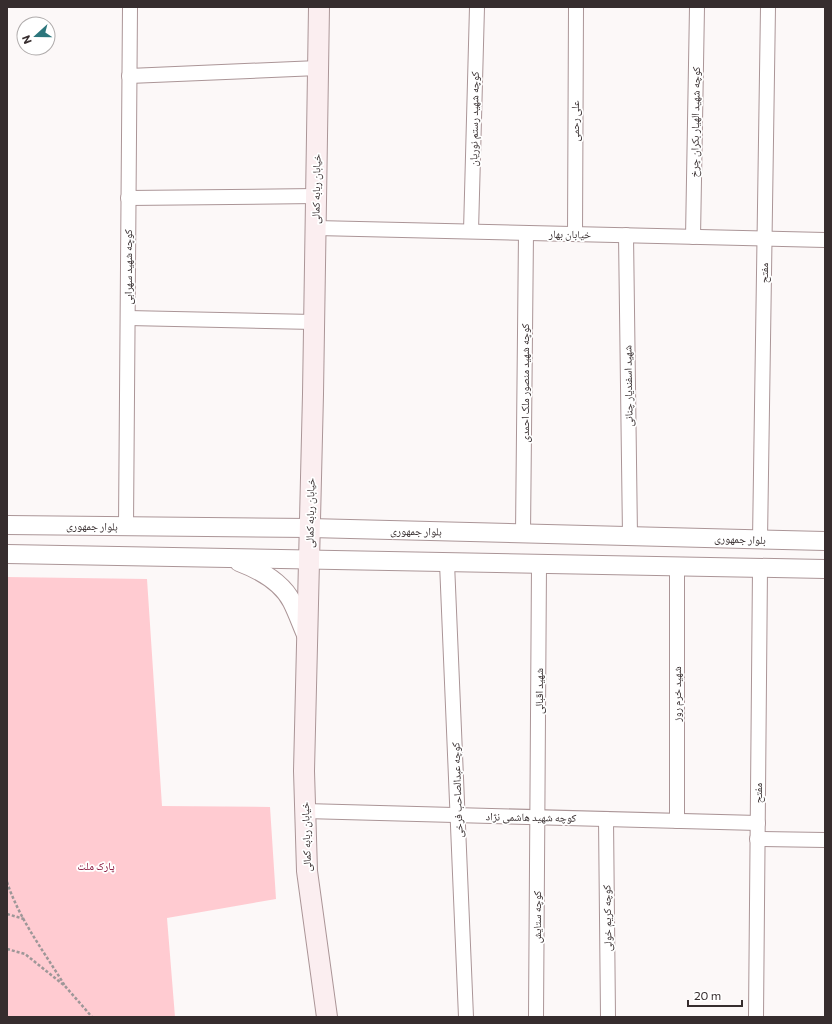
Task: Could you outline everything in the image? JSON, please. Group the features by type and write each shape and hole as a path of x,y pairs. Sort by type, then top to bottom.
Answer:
{"main road":[{"name":"خیابان ربابه کمالی","path":"319,7 316,228 304,771 307,871 327,1017"}],"street":[{"name":"کوچه شهید سهرابی","path":"126,526 130,7"},
{"name":"کوچه شهید رستم نوریان","path":"471,232 477,7"},
{"name":"علی رحمی","path":"575,234 576,7"},
{"name":"کوچه شهید الهیار بکران چرخ","path":"693,237 697,7"},
{"name":"مفتح","path":"760,540 768,7"},
{"path":"129,76 318,68"},
{"path":"128,198 316,196"},
{"name":"خیابان بهار","path":"316,228 825,240"},
{"name":"کوچه شهید منصور ملک احمدی","path":"524,534 526,233"},
{"name":"شهید اسفندیار چنانی","path":"626,235 630,536"},
{"path":"128,318 314,322"},
{"name":"بلوار جمهوری","path":"7,524 310,528 825,542"},
{"path":"7,554 309,561 825,569"},
{"path":"230,559 254,568 278,583 292,601 307,639"},
{"name":"کوچه عبدالصاحب فرخی","path":"447,563 466,1017"},
{"name":"شهید اقبالی","path":"538,817 540,565"},
{"name":"شهید خرم روز","path":"677,567 677,820"},
{"name":"مفتح","path":"756,1017 760,568"},
{"name":"کوچه شهید هاشمی نژاد","path":"305,811 758,823"},
{"name":"کوچه ستایش","path":"536,1017 538,817"},
{"name":"کوچه کریم خولی","path":"606,819 608,1017"},
{"path":"757,839 825,840"}],"path":[{"path":"7,882 11,894 24,919 65,986 92,1017"},
{"path":"7,914 24,919"},
{"path":"7,949 25,954 65,986"}],"green space":[{"name":"پارک ملت","path":"7,577 147,579 162,806 270,807 276,899 167,918 175,1017 7,1017"}]}
